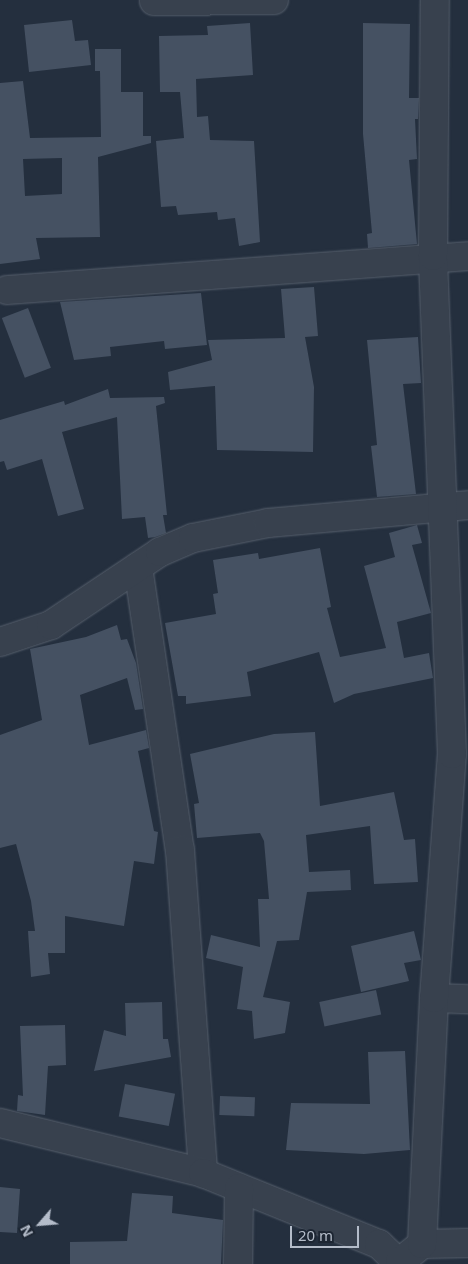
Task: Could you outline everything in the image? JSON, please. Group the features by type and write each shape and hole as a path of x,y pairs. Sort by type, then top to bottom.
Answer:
{"street":[{"path":"154,1 274,0"},
{"path":"422,1244 434,998 460,754 456,505 433,256 435,0"},
{"path":"7,290 433,256 468,256"},
{"path":"0,642 52,625 138,568 193,538 268,523 456,505"},
{"path":"138,568 180,850 203,1173"},
{"path":"434,998 468,999"},
{"path":"0,1123 203,1173 379,1244 400,1263 422,1244 468,1243"},
{"path":"238,1264 239,1188"}],"building":[{"path":"72,20 75,41 88,40 91,65 29,72 24,25"},
{"path":"250,23 253,75 196,79 197,117 208,116 210,140 254,141 260,242 239,246 235,218 218,220 217,212 178,215 176,206 161,207 156,141 184,138 180,92 160,92 159,36 208,35 207,26"},
{"path":"363,23 410,24 409,98 419,98 418,119 415,119 417,159 409,160 417,244 368,248 367,234 372,233 363,134"},
{"path":"95,49 121,49 121,92 143,92 143,136 151,136 151,143 98,157 100,237 36,238 40,259 0,264 0,83 23,81 30,138 101,137 100,71 95,71","holes":["62,158 62,194 25,196 23,159"]},
{"path":"314,287 318,336 305,337 314,387 313,452 217,450 215,386 170,390 168,372 212,360 208,340 285,338 281,289"},
{"path":"201,293 207,345 165,349 164,341 110,347 111,356 74,360 60,302"},
{"path":"28,308 51,368 25,378 2,318"},
{"path":"418,337 421,383 403,384 416,494 377,497 371,446 377,445 367,340"},
{"path":"108,389 110,398 164,397 165,403 156,406 167,515 163,515 166,533 155,537 148,538 145,517 122,519 117,417 62,432 84,509 58,516 42,459 7,470 4,461 0,462 0,420 64,401 65,405"},
{"path":"417,525 422,543 412,545 431,613 397,622 404,658 429,653 433,678 354,694 334,703 319,652 247,672 251,696 186,704 186,696 178,696 165,623 216,614 213,594 218,593 213,560 258,553 259,559 320,548 331,607 327,608 340,657 386,648 364,566 395,557 389,533"},
{"path":"117,625 121,640 127,639 136,663 143,709 135,710 127,678 80,695 89,745 146,730 149,748 138,751 154,831 158,832 154,864 134,861 124,926 65,916 65,953 48,953 50,974 31,977 28,931 35,931 31,901 16,844 0,848 0,735 42,720 30,649 86,637"},
{"path":"315,732 320,806 394,792 404,840 415,839 418,882 374,884 370,826 306,835 309,872 350,870 351,890 307,892 299,940 277,941 263,997 290,1002 285,1033 254,1039 252,1011 237,1009 243,967 206,958 211,935 260,947 258,899 269,899 264,841 260,833 197,838 194,804 199,803 190,754 274,734"},
{"path":"414,931 421,960 404,963 409,981 361,992 351,946"},
{"path":"376,990 381,1014 324,1027 319,1002"},
{"path":"162,1002 163,1039 168,1039 171,1057 94,1071 104,1030 126,1036 125,1003"},
{"path":"65,1025 66,1065 48,1066 45,1115 17,1111 18,1095 23,1096 20,1026"},
{"path":"405,1051 410,1150 364,1154 286,1150 291,1103 370,1104 368,1052"},
{"path":"125,1084 175,1094 169,1126 119,1116"},
{"path":"220,1096 255,1097 254,1116 219,1115"},
{"path":"0,1187 20,1189 17,1233 0,1232"},
{"path":"132,1193 173,1196 172,1213 223,1220 221,1264 70,1264 70,1242 127,1241"}]}
